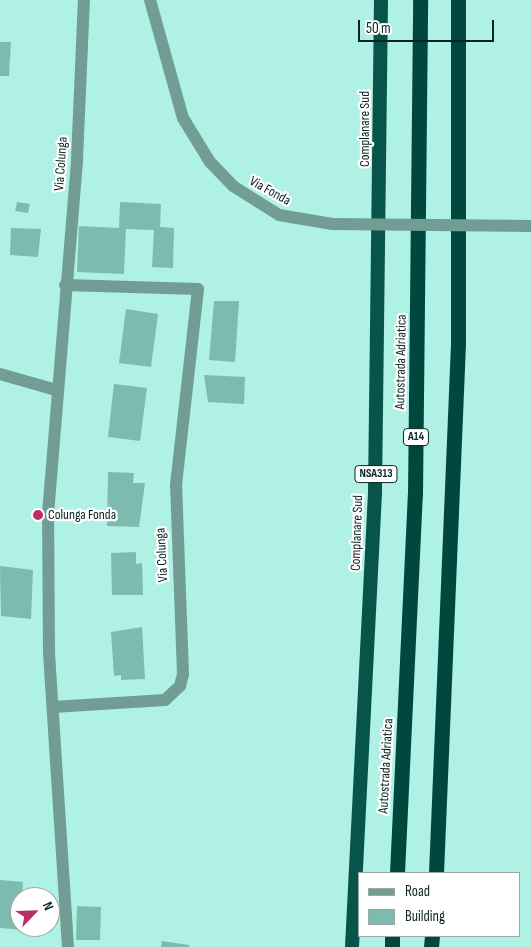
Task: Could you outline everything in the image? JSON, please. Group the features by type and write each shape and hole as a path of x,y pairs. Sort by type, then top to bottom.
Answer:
{"highway":[{"name":"Complanare Sud","path":"352,947 375,491 381,0"},
{"name":"Autostrada Adriatica","path":"397,872 415,494 420,0"},
{"path":"436,872 458,344 458,0"}],"street":[{"name":"Via Colunga","path":"68,947 53,708 48,514 84,0"},
{"name":"Via Fonda","path":"150,0 183,118 210,162 233,186 279,215 332,224 531,226"},
{"name":"Via Colunga","path":"53,708 166,700 180,686 183,674 176,485 198,289 65,285"},
{"path":"0,374 56,390"}],"building":[{"path":"0,42 11,42 9,76 0,76"},
{"path":"17,202 30,204 28,213 15,211"},
{"path":"120,202 161,204 160,227 174,228 173,268 152,267 154,230 126,229 124,274 77,272 79,226 119,228"},
{"path":"11,228 41,229 38,257 10,255"},
{"path":"214,301 239,301 235,362 209,360"},
{"path":"126,309 158,314 151,367 119,363"},
{"path":"204,375 245,377 244,404 208,402"},
{"path":"114,384 147,388 140,441 108,437"},
{"path":"108,472 134,473 133,483 145,483 139,527 107,526"},
{"path":"136,552 136,564 142,563 143,595 112,595 111,553"},
{"path":"0,566 33,570 31,619 1,616"},
{"path":"142,627 145,679 121,680 121,675 114,676 111,632"},
{"path":"0,880 23,882 23,887 10,887 10,929 0,928"},
{"path":"77,906 101,907 100,940 76,940"},
{"path":"162,941 189,945 189,947 161,947"}],"place":[{"name":"Colunga Fonda","path":"38,515"}]}
